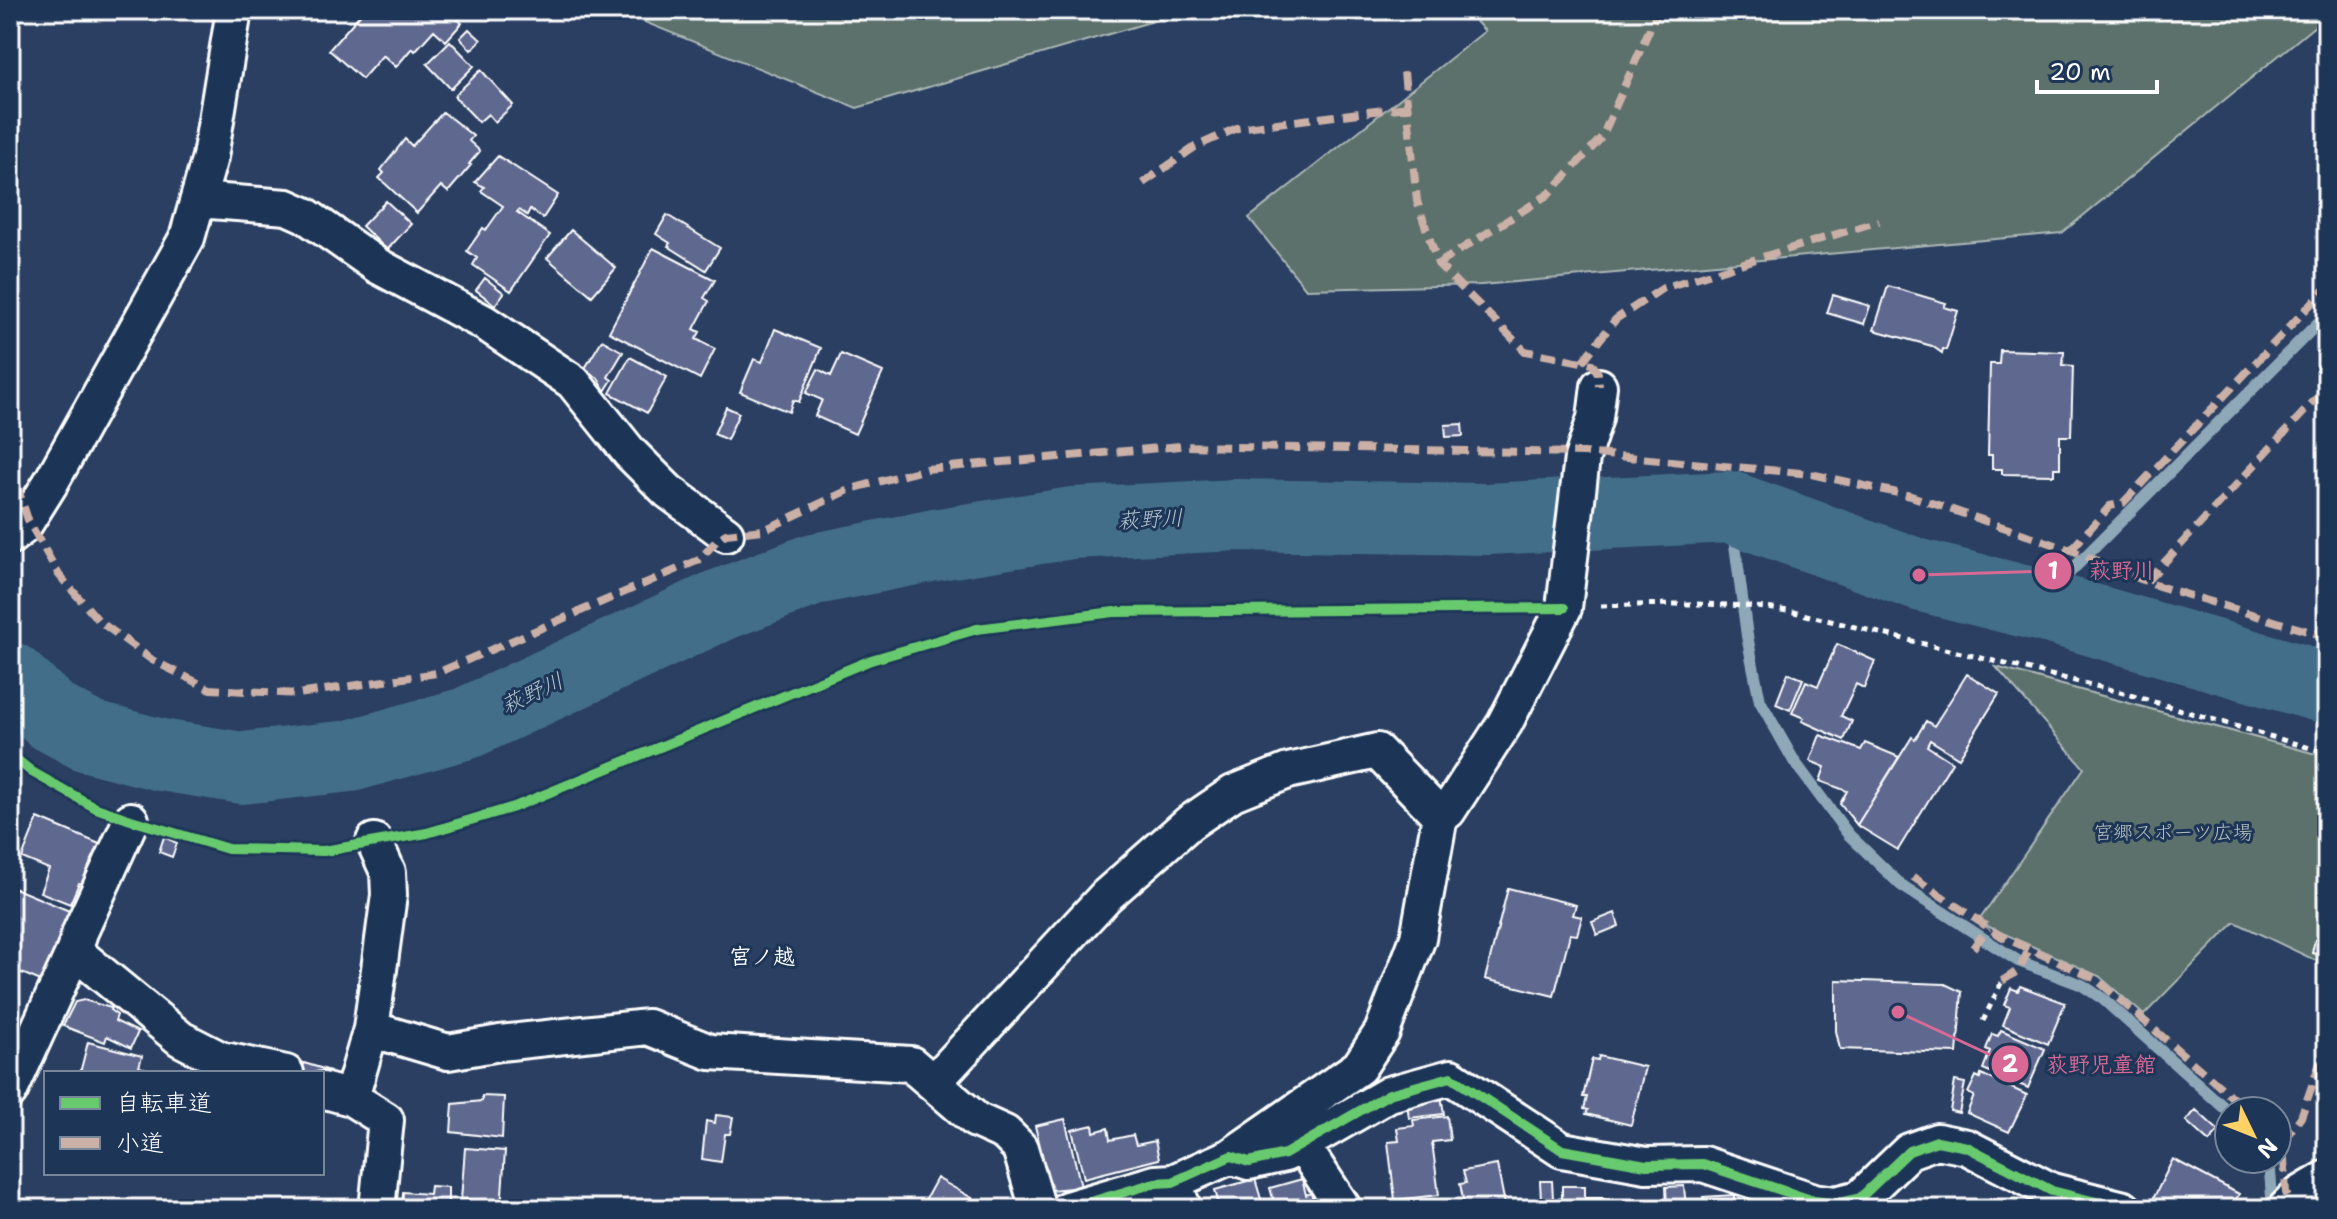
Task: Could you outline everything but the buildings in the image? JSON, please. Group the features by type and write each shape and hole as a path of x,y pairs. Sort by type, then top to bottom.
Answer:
{"street":[{"path":"16,532 113,375 187,238 210,157 234,10"},
{"path":"198,200 287,207 305,215 378,266 485,323 573,382 630,453 668,491 726,534"},
{"path":"1067,1209 1155,1183 1179,1195 1359,1067 1382,1032 1418,938 1440,816 1448,811 1505,723 1565,598 1582,458 1595,418 1599,386"},
{"path":"932,1080 947,1068 1106,896 1189,823 1233,793 1288,771 1377,751 1440,816"},
{"path":"10,1091 131,820"},
{"path":"374,841 388,872 389,895 371,1029 336,1094 386,1120 377,1209"},
{"path":"74,951 181,1039 220,1059 277,1071"},
{"path":"371,1029 448,1052 500,1043 648,1027 710,1052 911,1064 976,1120 1005,1133 1020,1148 1038,1209"},
{"path":"1231,1156 1249,1162 1285,1154 1389,1094 1451,1077 1562,1150 1646,1165 1703,1164 1768,1197 1836,1204 1860,1198 1909,1151 1937,1141 1967,1147 2052,1191 2124,1209"},
{"path":"1302,1145 1344,1209"}],"path":[{"path":"10,754 32,772 96,808 131,820 228,849 324,851 427,833 514,807 871,660 977,629 1114,612 1565,598 1754,605 1794,612 2120,692 2327,753"},
{"path":"1983,1021 2002,981"}],"green space":[{"path":"634,10 1191,10 857,108 642,21"},
{"path":"1465,10 2327,10 2327,16 2062,233 1481,285 1306,289 1249,218 1485,31"},
{"name":"宮郷スポーツ広場","path":"1996,667 2327,757 2325,965 2235,922 2144,1015 2099,976 1978,922 2084,768"}],"waterway":[{"path":"2051,608 2061,581 2327,314"},
{"path":"1730,507 1747,636 1760,701 1794,761 1848,834 1901,885 2018,961 2082,985 2103,999 2213,1098"},
{"name":"萩野川","path":"10,678 51,716 88,736 161,755 242,768 350,756 467,723 718,606 815,569 940,544 1072,523 1237,515 1487,519 1730,507 1919,575 2051,608 2327,688"},
{"path":"2270,1175 2273,1209"}],"marked path":[{"path":"1438,264 1549,194 1602,137 1658,10"},
{"path":"1404,72 1417,201 1438,264 1525,351 1592,364 1598,373 1599,386"},
{"path":"1143,183 1195,147 1237,128 1408,107"},
{"path":"1582,362 1616,319 1663,288 1879,221"},
{"path":"2071,550 2110,506 2123,503 2327,287"},
{"path":"2147,581 2327,387"},
{"path":"10,436 17,486 28,520 59,575 99,621 152,660 210,689 298,694 437,673 699,560 726,534 764,530 851,489 926,469 1181,446 1584,453 1811,474 1911,496 2071,550 2155,585 2327,637"},
{"path":"1913,877 2001,936 2096,979 2230,1095"},
{"path":"1973,948 1988,928"},
{"path":"2002,981 2019,970 2029,949"},
{"path":"2293,1128 2301,1117 2327,1043"},
{"path":"2285,1175 2286,1193 2291,1203"}],"cycle path":[{"path":"10,754 32,772 96,808 131,820 228,849 324,851 427,833 514,807 871,660 977,629 1114,612 1564,608"},
{"path":"1067,1209 1155,1183 1173,1182 1231,1156 1249,1162 1285,1154 1389,1094 1451,1077 1562,1150 1646,1165 1703,1164 1814,1201 1836,1204 1860,1198 1909,1151 1937,1141 1967,1147 2052,1191 2124,1209"}],"place":[{"name":"萩野川","path":"1919,575"},
{"name":"荻野児童館","path":"1898,1012"}],"district":[{"name":"宮ノ越","path":"762,956"}]}
